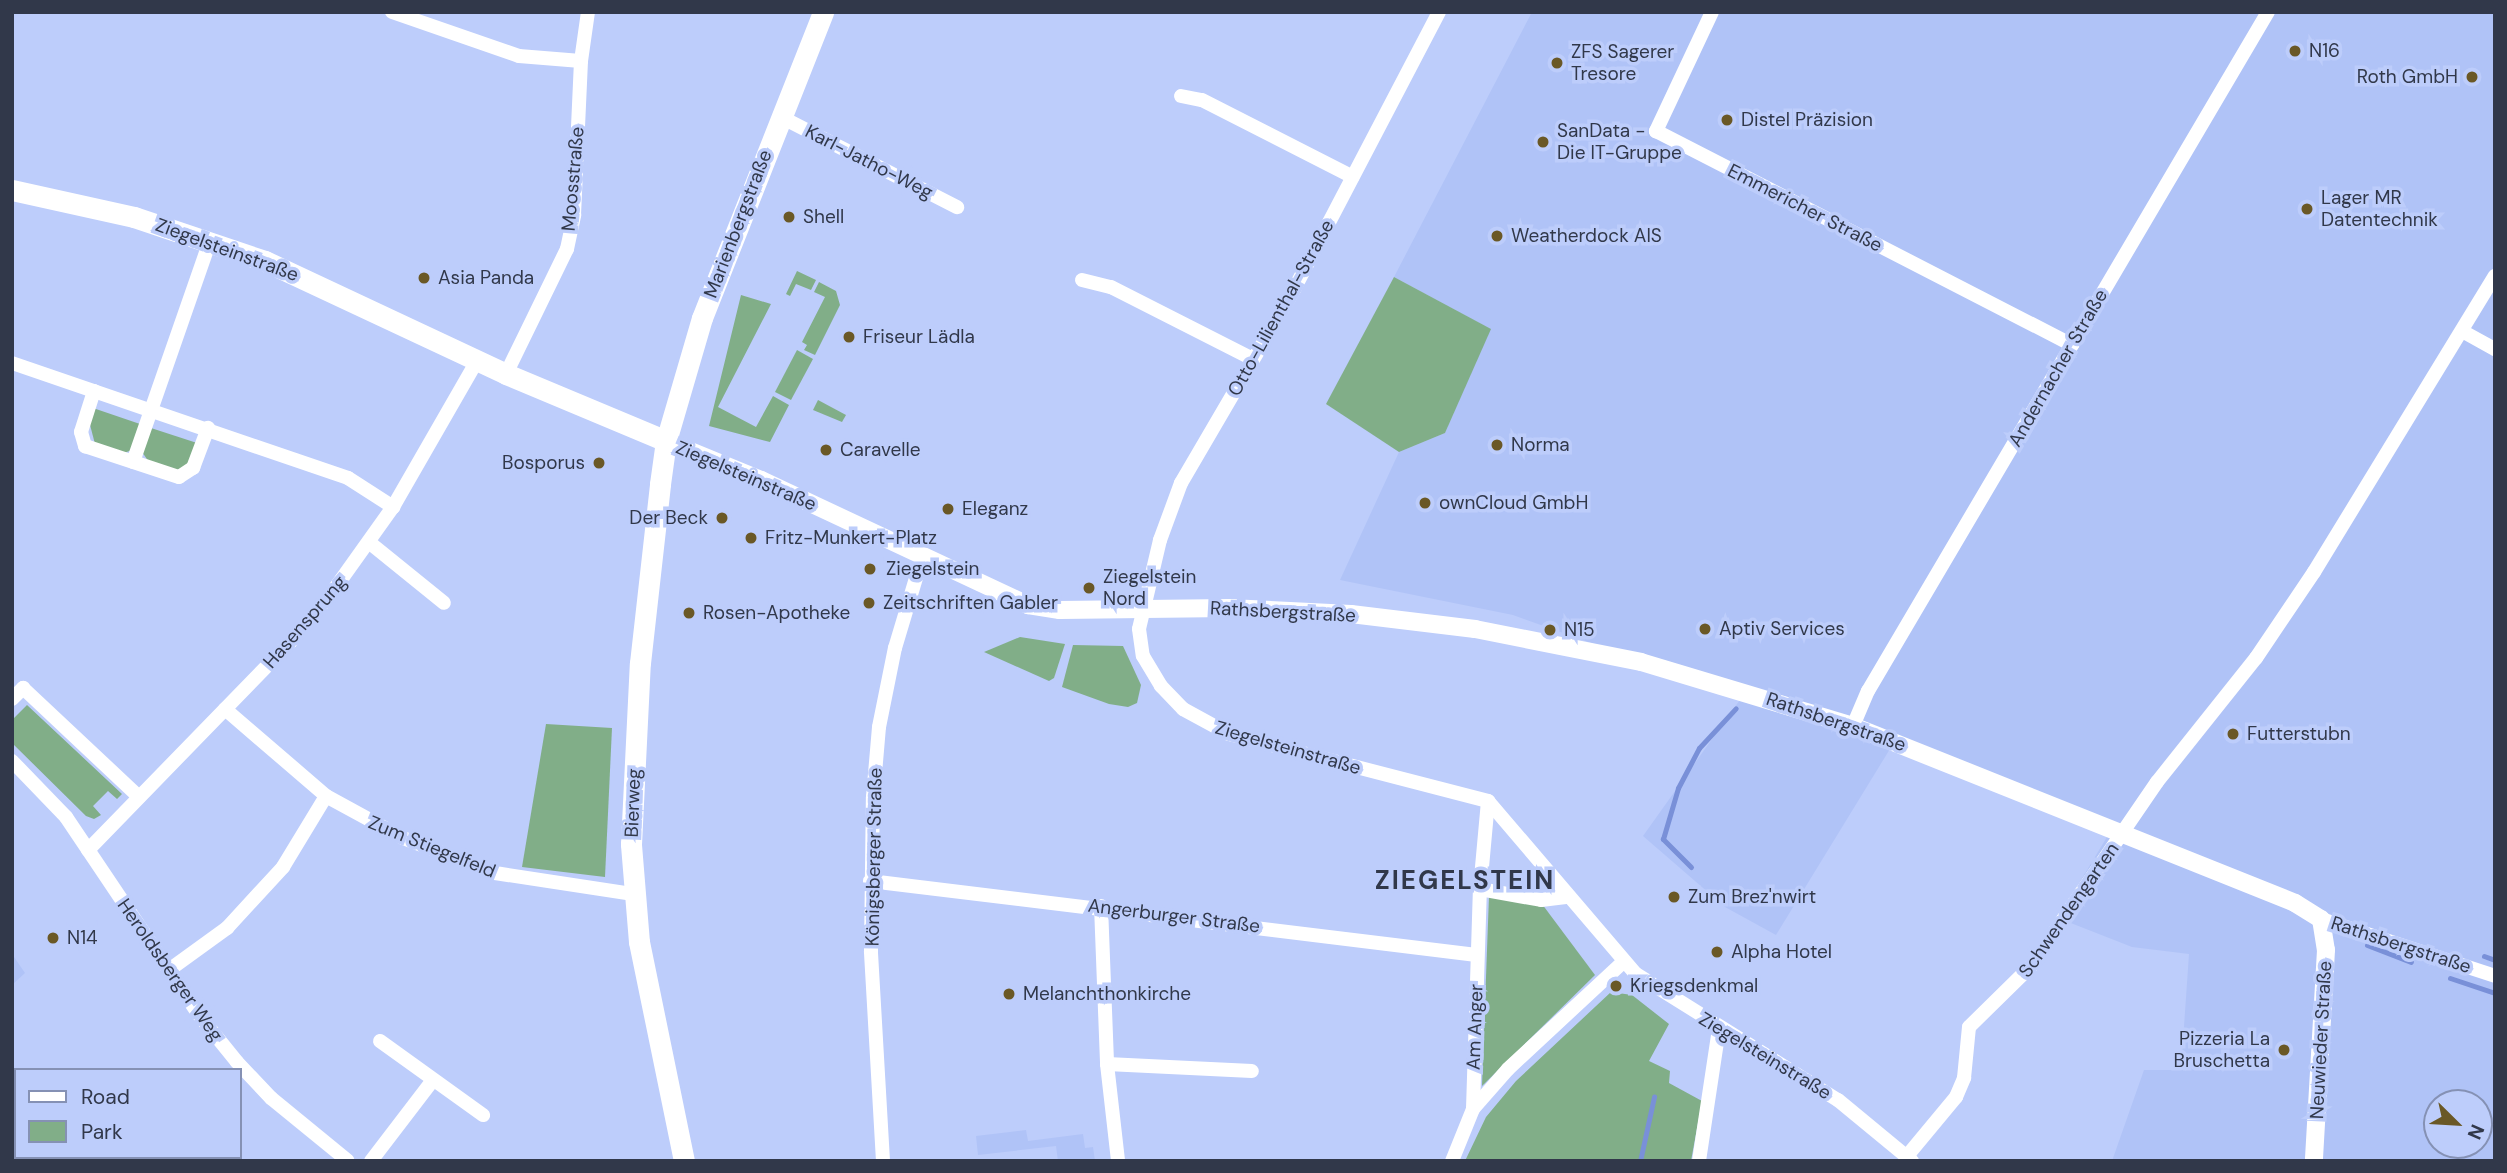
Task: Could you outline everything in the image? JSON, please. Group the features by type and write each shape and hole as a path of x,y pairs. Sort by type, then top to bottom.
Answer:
{"main road":[{"name":"Marienbergstraße","path":"666,441 702,318 823,12"},
{"name":"Ziegelsteinstraße","path":"12,190 120,214 210,241 299,275 477,361 666,441"},
{"name":"Bierweg","path":"666,441 635,725 633,894 652,1013 684,1161"}],"street":[{"path":"392,12 519,56 581,61"},
{"name":"Moosstraße","path":"506,374 567,249 574,215 581,61 588,12"},
{"name":"Otto-Lilienthal-Straße","path":"1142,611 1181,483 1254,359 1439,12"},
{"name":"Emmericher Straße","path":"1712,12 1656,131 2072,345"},
{"name":"Andernacher Straße","path":"1853,726 1868,691 2268,12"},
{"path":"1181,96 1202,100 1353,177"},
{"name":"Karl-Jatho-Weg","path":"781,117 957,207"},
{"path":"133,462 210,241"},
{"path":"2124,833 2157,782 2284,617 2495,276"},
{"path":"1082,280 1111,287 1254,359"},
{"path":"2462,331 2495,349"},
{"name":"Hasensprung","path":"88,850 291,641 370,543 477,361"},
{"path":"12,363 348,478 393,507"},
{"path":"94,391 81,432 85,446 179,477 193,468 208,428"},
{"name":"Ziegelsteinstraße","path":"666,441 782,490 999,594 1040,608 1142,611 1139,629 1143,656 1161,686 1196,719 1270,747 1489,801 1566,897 1623,962 1719,1029 1838,1100 1910,1158"},
{"path":"370,543 444,603"},
{"name":"Königsberger Straße","path":"883,1161 870,881 879,727 895,648 922,558"},
{"name":"Rathsbergstraße","path":"1142,611 1295,610 1475,629 1663,668 1853,726 2295,903 2321,919 2495,976"},
{"path":"12,699 23,688 139,797"},
{"name":"Zum Stiegelfeld","path":"225,709 326,796 391,833 495,873 633,894"},
{"name":"Heroldsberger Weg","path":"12,761 66,817 169,970 237,1062 271,1098 348,1161"},
{"path":"169,970 227,928 283,867 326,796"},
{"name":"Am Anger","path":"1452,1161 1473,1109 1480,889 1489,801"},
{"name":"Schwendengarten","path":"1910,1158 1956,1097 1964,1078 1973,1020 2031,966 2124,833"},
{"name":"Angerburger Straße","path":"870,881 1101,906 1477,955"},
{"path":"1480,889 1542,900 1566,897"},
{"path":"1101,906 1107,1063 1118,1161"},
{"name":"Neuwieder Straße","path":"2314,1161 2326,966 2321,919"},
{"path":"1473,1109 1508,1069 1623,962"},
{"path":"1699,1161 1719,1029"},
{"path":"380,1041 483,1115"},
{"path":"1107,1063 1252,1071"},
{"path":"371,1161 433,1080"}],"shaded area":[{"path":"1532,12 2495,12 2495,1161 2112,1161 2144,1070 2181,1070 2189,954 2132,947 2058,918 2110,832 1893,744 1776,935 1725,907 1643,836 1742,697 1513,615 1340,580 1399,452 1445,433 1490,329 1394,277"},
{"path":"12,954 25,973 12,985"},
{"path":"1026,1130 1028,1141 1083,1134 1085,1148 1093,1147 1095,1161 1058,1161 1056,1146 978,1155 976,1136"}],"green space":[{"path":"797,271 816,280 811,290 796,284 790,296 786,294"},
{"path":"1394,277 1491,329 1445,433 1399,452 1326,404"},
{"path":"819,282 836,291 840,305 815,355 804,350 807,345 802,342 825,297 814,292"},
{"path":"741,295 771,304 718,407 756,427 773,396 789,405 770,442 709,426"},
{"path":"797,350 813,359 791,400 775,392"},
{"path":"818,400 846,415 842,422 813,410"},
{"path":"93,408 140,424 132,450 124,453 95,444 89,421"},
{"path":"151,428 197,443 188,465 176,471 149,462 142,452"},
{"path":"1020,637 1065,644 1054,678 1049,681 984,652"},
{"path":"1073,645 1123,646 1141,685 1137,703 1128,707 1109,704 1062,687"},
{"path":"27,705 122,794 117,799 108,791 93,806 101,815 94,819 86,816 12,743 12,720"},
{"path":"546,724 612,728 605,877 522,867"},
{"path":"1489,896 1542,904 1595,975 1482,1086"},
{"path":"1611,992 1632,995 1669,1024 1649,1061 1670,1071 1669,1083 1702,1101 1691,1161 1465,1161 1486,1117 1516,1081"}],"waterway":[{"path":"1691,867 1663,839 1678,788 1699,748 1736,708"},
{"path":"2367,945 2411,962"},
{"path":"2484,956 2495,960"},
{"path":"2450,978 2495,993"},
{"path":"1640,1161 1654,1097"}],"place":[{"name":"N16","path":"2295,51"},
{"name":"ZFS Sagerer Tresore","path":"1557,63"},
{"name":"Roth GmbH","path":"2472,77"},
{"name":"Distel Präzision","path":"1727,120"},
{"name":"SanData - Die IT-Gruppe","path":"1543,142"},
{"name":"Lager MR Datentechnik","path":"2307,209"},
{"name":"Shell","path":"789,217"},
{"name":"Weatherdock AIS","path":"1497,236"},
{"name":"Asia Panda","path":"424,278"},
{"name":"Friseur Lädla","path":"849,337"},
{"name":"Norma","path":"1497,445"},
{"name":"Caravelle","path":"826,450"},
{"name":"Bosporus","path":"599,463"},
{"name":"ownCloud GmbH","path":"1425,503"},
{"name":"Eleganz","path":"948,509"},
{"name":"Der Beck","path":"722,518"},
{"name":"Fritz-Munkert-Platz","path":"751,538"},
{"name":"Ziegelstein","path":"870,569"},
{"name":"Ziegelstein Nord","path":"1089,588"},
{"name":"Zeitschriften Gabler","path":"869,603"},
{"name":"Rosen-Apotheke","path":"689,613"},
{"name":"Aptiv Services","path":"1705,629"},
{"name":"N15","path":"1550,630"},
{"name":"Futterstubn","path":"2233,734"},
{"name":"Zum Brez'nwirt","path":"1674,897"},
{"name":"N14","path":"53,938"},
{"name":"Alpha Hotel","path":"1717,952"},
{"name":"Kriegsdenkmal","path":"1616,986"},
{"name":"Melanchthonkirche","path":"1009,994"},
{"name":"Pizzeria La Bruschetta","path":"2284,1050"}],"district":[{"name":"ZIEGELSTEIN","path":"1465,881"}]}
